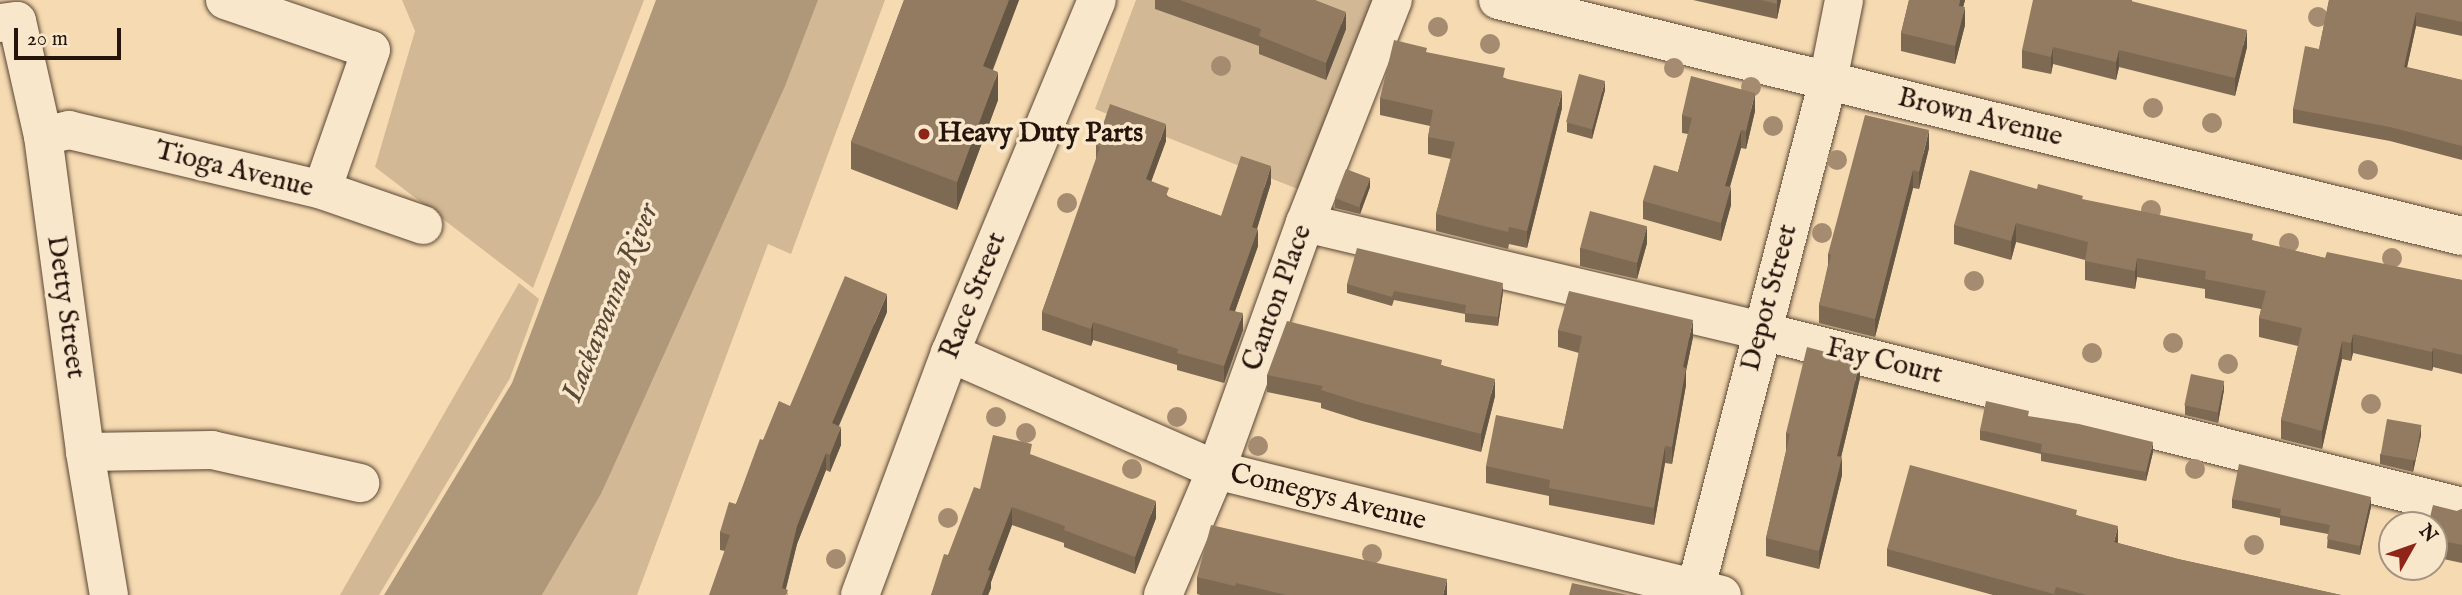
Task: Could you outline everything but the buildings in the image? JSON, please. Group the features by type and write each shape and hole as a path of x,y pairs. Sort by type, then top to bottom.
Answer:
{"street":[{"path":"225,0 371,50 322,190"},
{"name":"Race Street","path":"860,595 950,353 1097,0"},
{"name":"Canton Place","path":"1163,595 1216,470 1305,223 1393,0"},
{"name":"Brown Avenue","path":"1498,0 2462,236"},
{"name":"Depot Street","path":"1704,593 1760,331 1828,81 1844,0"},
{"name":"Detty Street","path":"8,22 43,136 85,452 109,595"},
{"name":"Tioga Avenue","path":"43,136 69,130 322,190 423,225"},
{"name":"Fay Court","path":"1305,223 1760,331 2462,507"},
{"name":"Comegys Avenue","path":"950,353 1216,470 1704,593"},
{"path":"85,452 212,450 360,483"}],"shaded area":[{"path":"402,0 644,0 533,288 375,167 415,31"},
{"path":"809,0 885,0 791,254 768,244 637,595 542,595 601,494"},
{"path":"1136,0 1375,0 1303,191 1095,109"},
{"path":"519,283 539,299 510,378 379,595 340,595"}],"water":[{"name":"Lackawanna River","path":"656,0 818,0 785,86 601,494 542,595 384,595 512,383"}],"place":[{"name":"Heavy Duty Parts","path":"924,134"}]}
